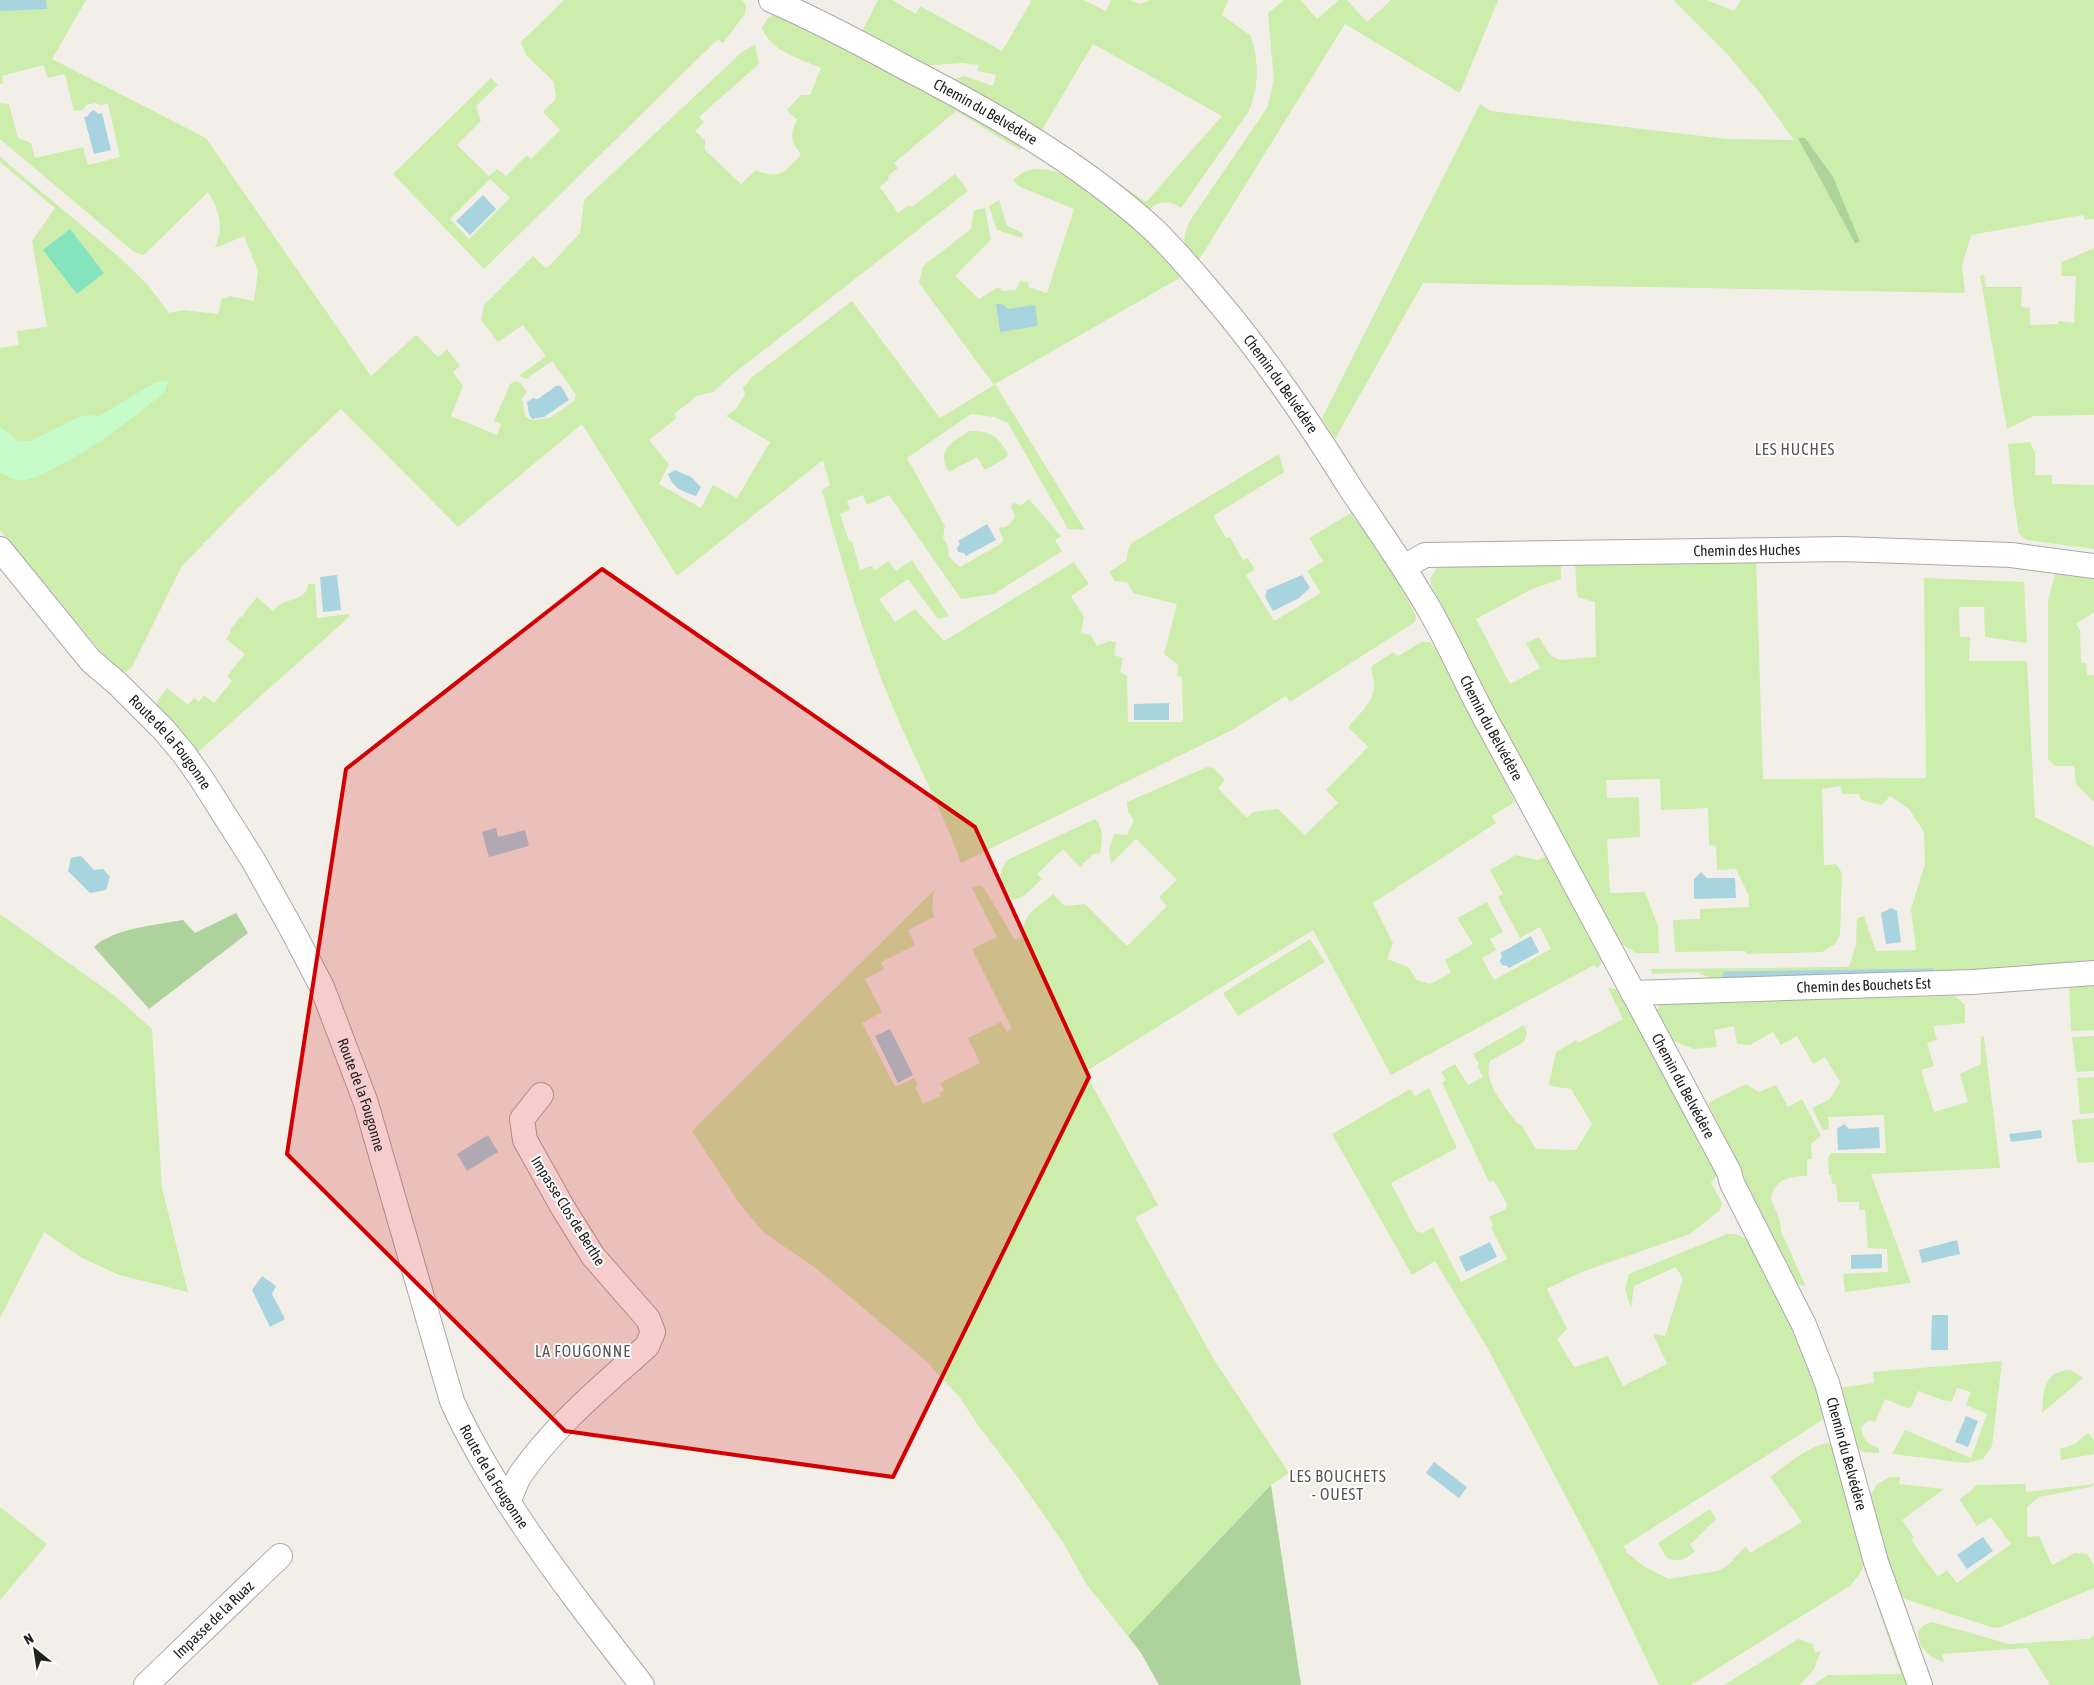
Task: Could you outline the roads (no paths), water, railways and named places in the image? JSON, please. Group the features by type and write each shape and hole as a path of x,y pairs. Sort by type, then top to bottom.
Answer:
{"street":[{"name":"Chemin du Belvédère","path":"771,0 847,35 968,100 1012,127 1127,206 1155,231 1220,302 1322,442 1404,567 1435,620 1482,713 1562,857 1729,1172 1732,1183 1804,1325 1827,1383 1876,1562 1920,1685"},
{"name":"Route de la Fougonne","path":"0,549 91,661 118,684 164,730 184,754 248,852 290,926 322,988 366,1103 452,1401 470,1440 490,1476 549,1562 642,1685"},
{"name":"Chemin des Huches","path":"1404,567 1425,554 1843,549 2002,554 2094,566"},
{"name":"Chemin des Bouchets Est","path":"1633,993 1972,982 2094,973"},
{"name":"Impasse Clos de Berthe","path":"508,1502 522,1472 548,1441 572,1415 647,1346 653,1332 648,1319 593,1256 524,1140 522,1119 541,1095"},
{"name":"Impasse de la Ruaz","path":"146,1685 280,1556"}],"water":[{"path":"0,0 46,0 47,9 0,11"},
{"path":"94,110 98,114 102,113 111,150 94,154 84,117"},
{"path":"483,195 496,209 470,235 456,221"},
{"path":"996,304 1002,304 1008,309 1035,305 1038,326 1000,332"},
{"path":"556,386 561,386 569,400 544,417 532,419 527,402 533,398 538,399"},
{"path":"675,470 691,477 701,487 696,496 682,491 672,483 668,474"},
{"path":"987,524 996,540 966,556 964,553 958,552 957,548 960,544 958,541"},
{"path":"337,575 341,610 323,612 320,577"},
{"path":"1302,575 1310,588 1299,598 1273,611 1265,597 1267,590"},
{"path":"1169,703 1169,720 1134,720 1134,704"},
{"path":"496,828 498,837 525,830 529,846 489,857 482,832"},
{"path":"81,856 94,870 103,869 110,877 106,890 90,893 68,871 71,858"},
{"path":"1701,872 1707,878 1735,878 1736,898 1694,899 1694,879"},
{"path":"1891,908 1897,911 1901,942 1886,944 1881,913"},
{"path":"1531,936 1539,952 1509,968 1502,965 1500,953"},
{"path":"890,1029 913,1075 898,1083 875,1036"},
{"path":"1844,1124 1849,1129 1879,1127 1880,1148 1838,1150 1837,1129"},
{"path":"2041,1130 2042,1138 2011,1142 2009,1134"},
{"path":"488,1135 498,1152 467,1171 457,1154"},
{"path":"1957,1240 1960,1254 1922,1263 1919,1250"},
{"path":"1490,1242 1497,1257 1466,1272 1459,1257"},
{"path":"1882,1254 1882,1268 1851,1269 1851,1255"},
{"path":"262,1276 276,1286 272,1294 285,1319 270,1327 252,1290"},
{"path":"1932,1315 1948,1315 1948,1350 1931,1350"},
{"path":"1966,1416 1978,1421 1968,1447 1955,1442"},
{"path":"1434,1462 1467,1487 1459,1498 1426,1473"},
{"path":"1983,1537 1993,1551 1967,1569 1957,1555"}],"waterway":[{"path":"1726,975 1931,972"}],"district":[{"name":"LES HUCHES","path":"1795,449"},
{"name":"LA FOUGONNE","path":"583,1351"},
{"name":"LES BOUCHETS - OUEST","path":"1338,1485"}]}
